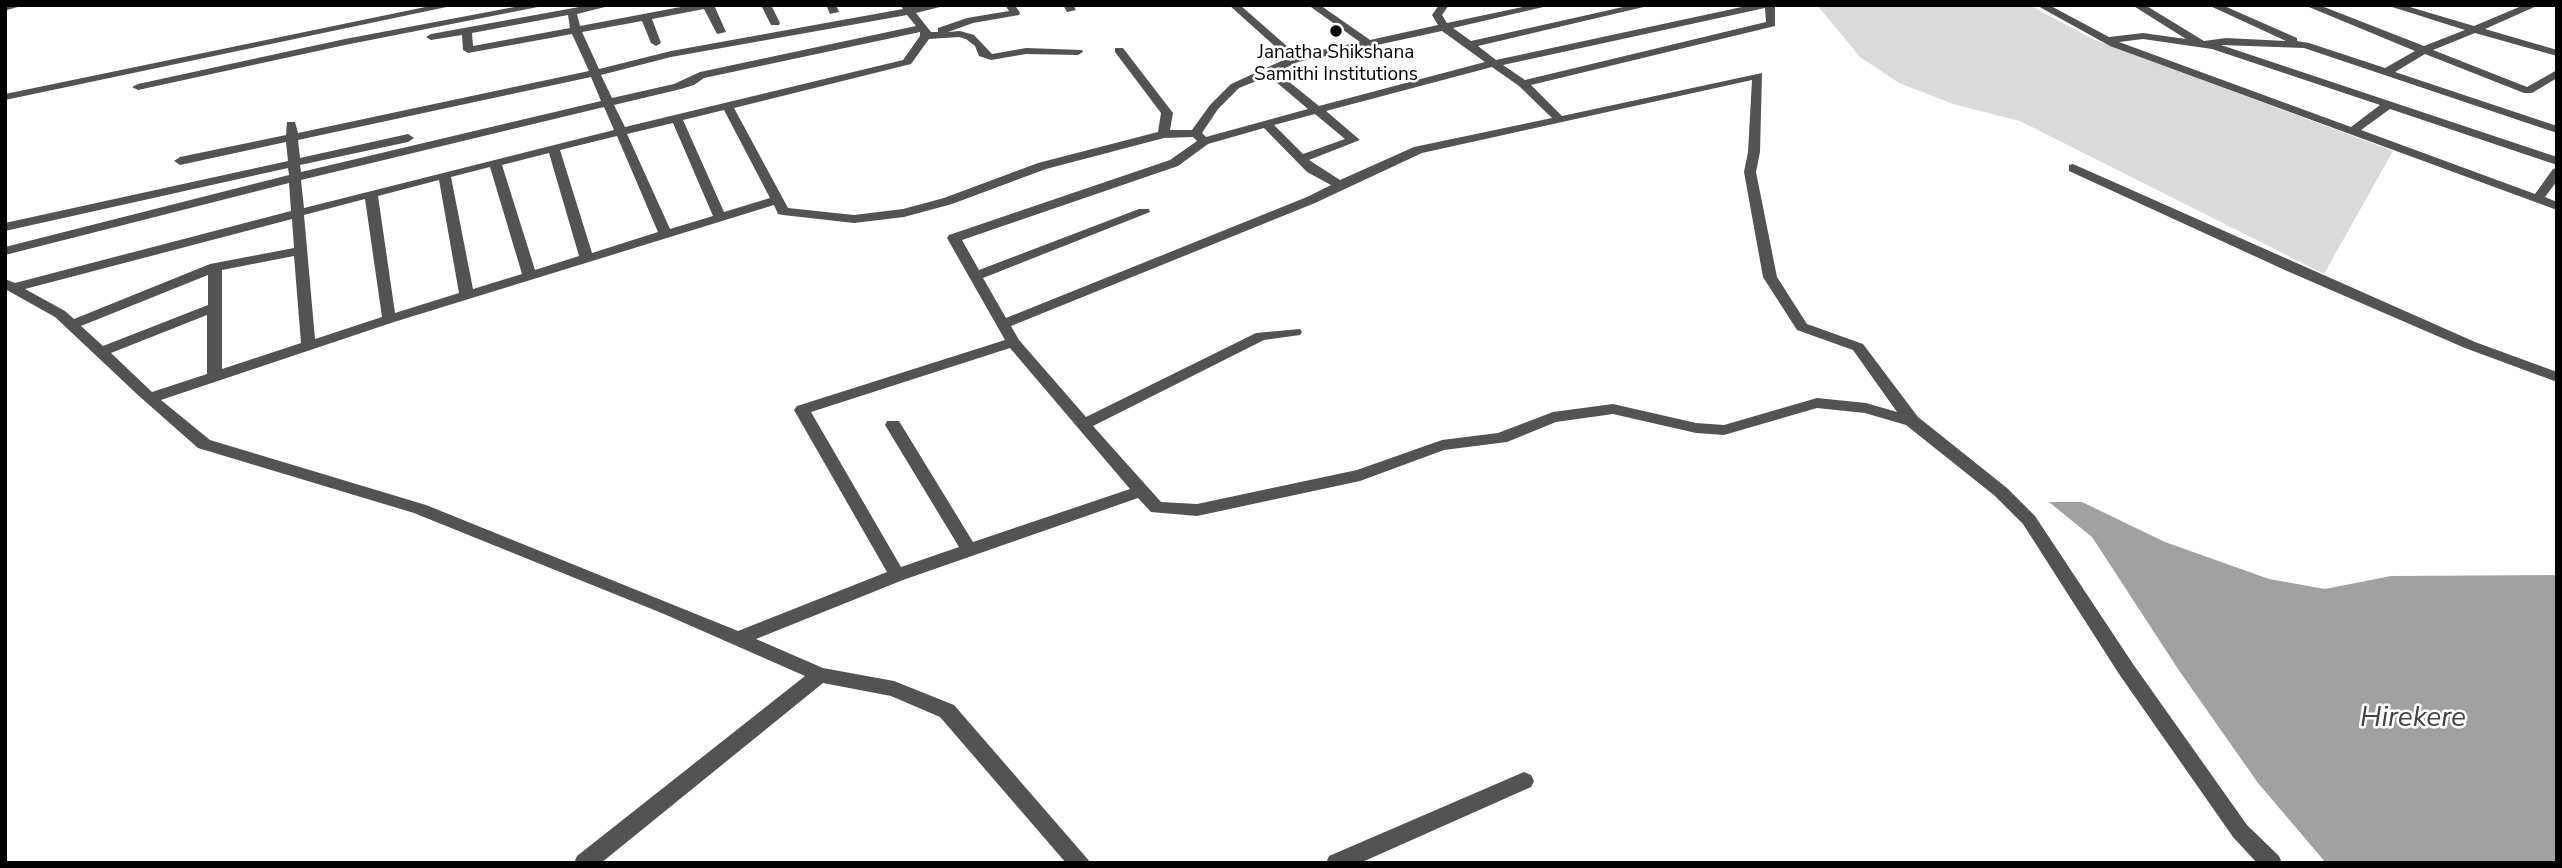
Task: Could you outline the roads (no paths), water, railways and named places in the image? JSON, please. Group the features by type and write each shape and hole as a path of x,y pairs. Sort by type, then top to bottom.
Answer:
{"street":[{"path":"6,8 20,5"},
{"path":"5,97 450,5"},
{"path":"138,87 345,42 543,5"},
{"path":"431,37 608,5"},
{"path":"467,32 468,50 708,5 721,32"},
{"path":"766,5 775,23"},
{"path":"180,161 291,131 595,73 671,54 907,8 943,5"},
{"path":"5,227 606,98 677,87 690,83 695,78 1015,13 1010,5"},
{"path":"1234,5 1295,59"},
{"path":"1313,5 1368,43"},
{"path":"1444,5 1437,15 1444,27 1523,84 1560,120"},
{"path":"1547,5 1295,59 1235,86 1214,107 1200,137 1174,163 954,238 1013,342 1157,508 1197,510 1360,475 1442,444 1501,438 1553,417 1613,409 1696,428 1724,430 1817,402 1866,408 1912,421"},
{"path":"1469,45 1647,5"},
{"path":"726,105 783,211 854,219 904,213 948,201 1042,166 1164,134 1200,137 1266,124 1494,64 1769,5 1771,24 1523,84"},
{"path":"2040,5 2107,41 2557,206"},
{"path":"2137,5 2202,44 2225,41 2305,45"},
{"path":"2213,5 2305,45 2557,130"},
{"path":"2309,5 2528,92 2557,73"},
{"path":"2391,5 2557,53"},
{"path":"2387,72 2422,51 2534,5"},
{"path":"907,8 924,32"},
{"path":"572,12 576,30 666,235"},
{"path":"646,17 656,43"},
{"path":"924,32 970,37 979,45 983,54 991,57 1026,51 1078,52"},
{"path":"11,285 495,162 907,62 924,32"},
{"path":"2107,41 2143,37 2202,44 2557,161"},
{"path":"1119,50 1167,113 1164,134"},
{"path":"1270,72 1354,140 1303,158"},
{"path":"1003,324 1311,200 1418,150 1758,75 1754,152 1750,172 1770,276 1802,327 1858,347 1912,421 2001,492 2029,520 2126,669 2240,831 2271,863"},
{"path":"5,251 606,98"},
{"path":"2352,131 2388,105"},
{"path":"676,117 720,218"},
{"path":"1266,124 1284,144 1303,158 1311,169 1340,185"},
{"path":"291,131 308,345"},
{"path":"553,148 587,259"},
{"path":"495,162 530,277"},
{"path":"2073,168 2292,268 2470,345 2557,377"},
{"path":"2538,198 2557,172"},
{"path":"444,175 467,296"},
{"path":"371,194 389,319"},
{"path":"150,398 389,319 777,200"},
{"path":"976,276 1144,212"},
{"path":"72,325 215,267 302,251"},
{"path":"214,376 215,267"},
{"path":"11,285 60,314 204,444 420,509 820,675 894,689 947,711 1080,863"},
{"path":"101,352 215,307"},
{"path":"1084,424 1261,336 1295,332"},
{"path":"897,575 802,410 1013,342"},
{"path":"893,425 969,550"},
{"path":"737,639 897,575 1142,491"},
{"path":"584,863 820,675"},
{"path":"1336,863 1524,781"}],"water":[{"name":"Hirekere","path":"2049,502 2082,502 2165,542 2269,579 2325,589 2391,576 2557,575 2557,863 2326,863 2258,783 2180,672 2092,537"}],"place":[{"name":"Janatha Shikshana Samithi Institutions","path":"1336,31"}]}
